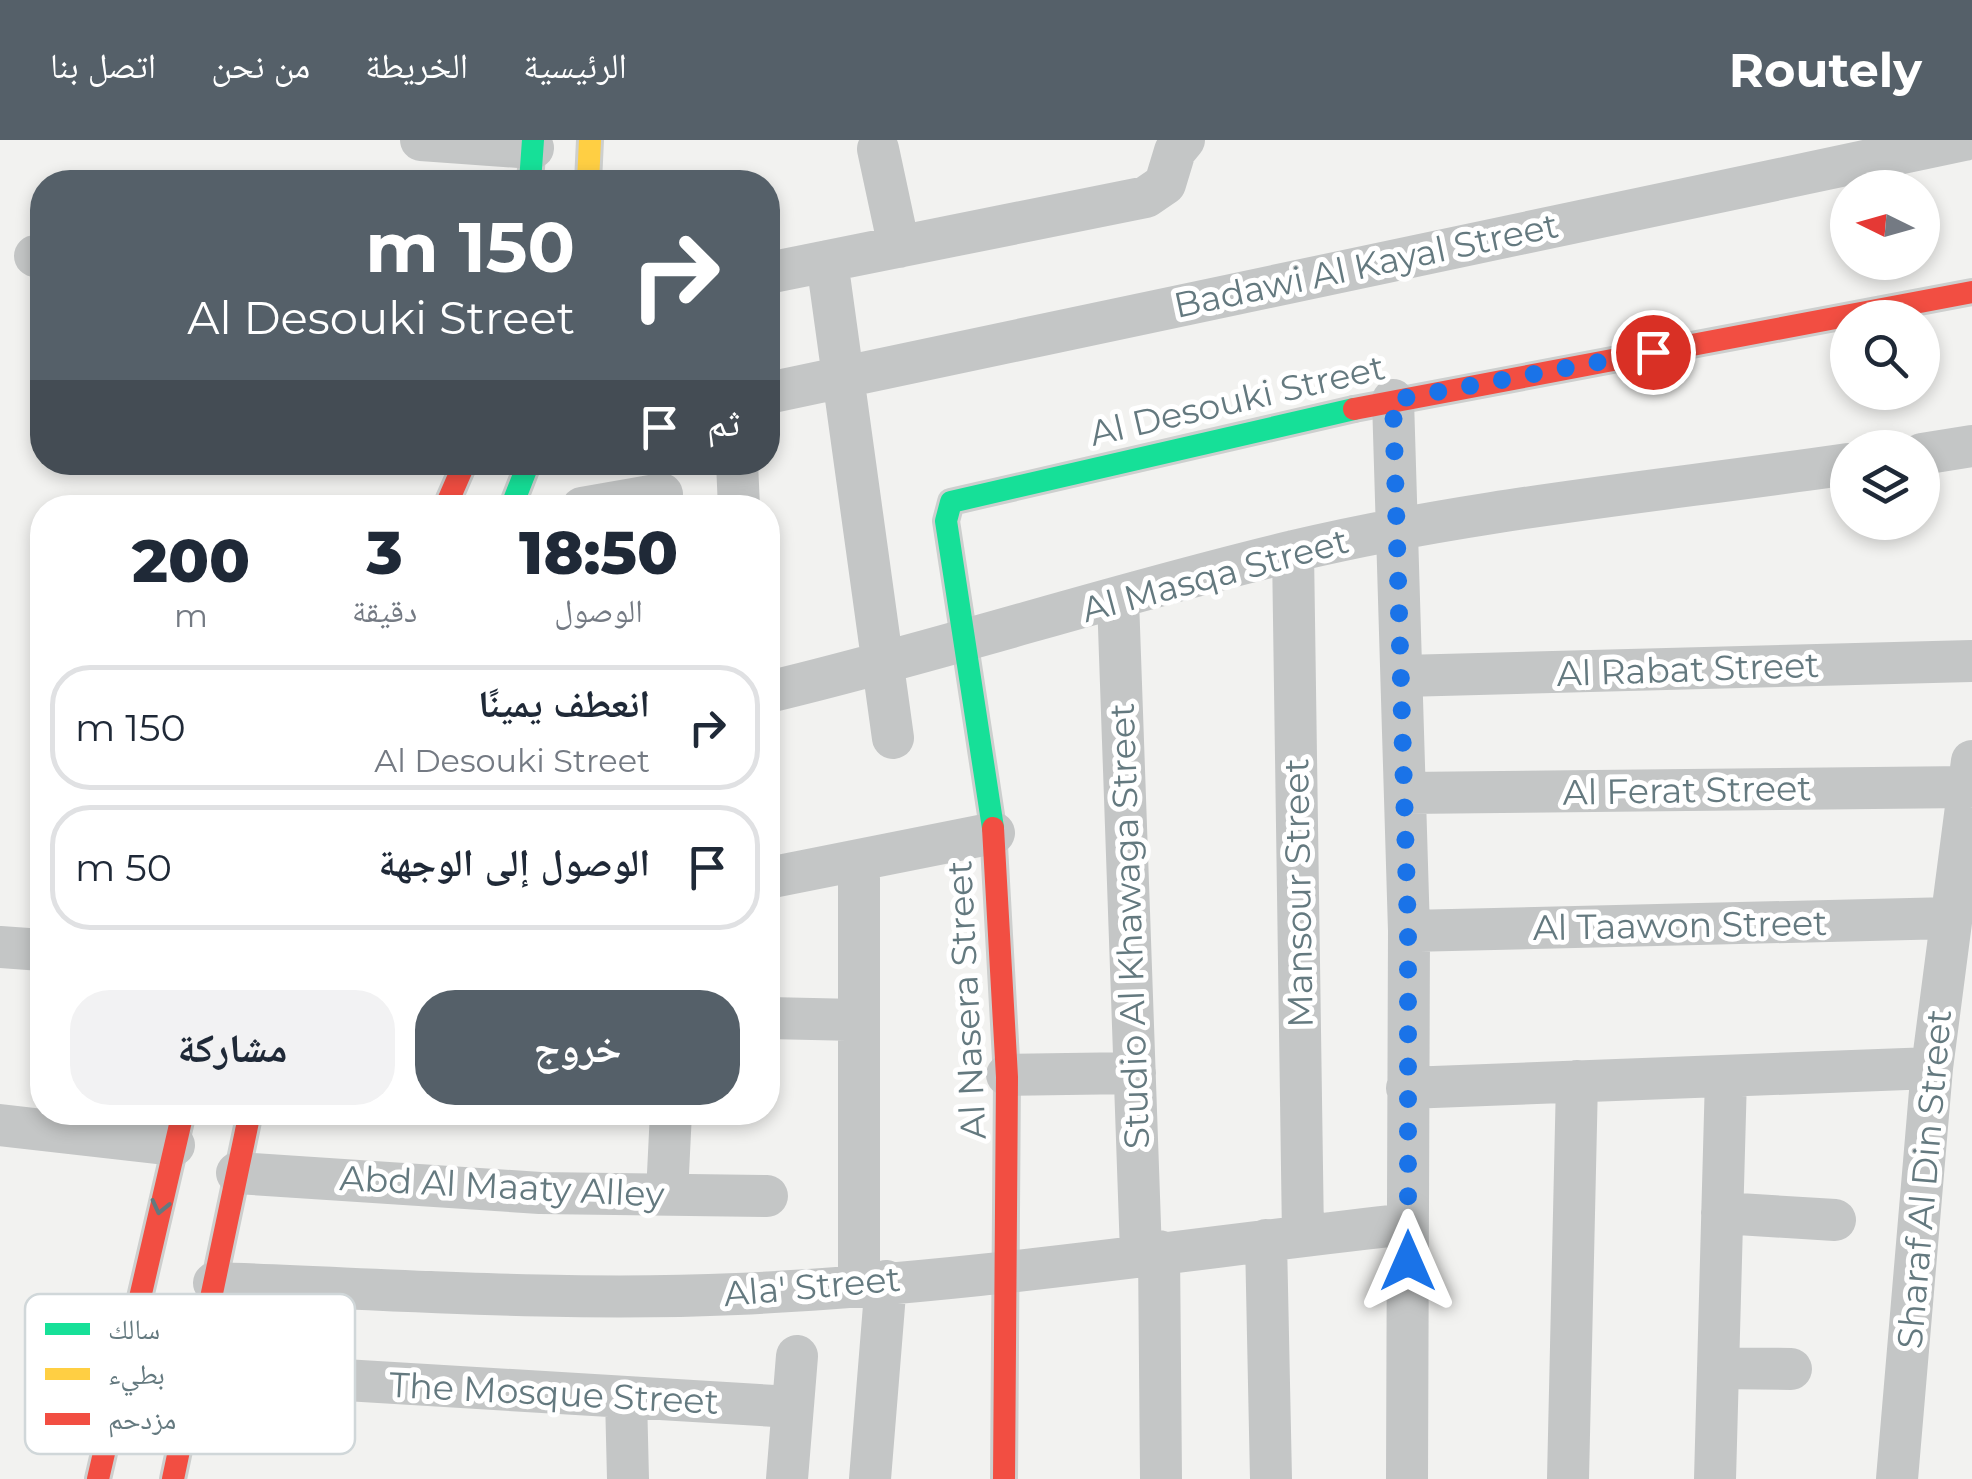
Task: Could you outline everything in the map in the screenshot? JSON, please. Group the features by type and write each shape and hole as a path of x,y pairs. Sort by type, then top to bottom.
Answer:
{"street":[{"path":"421,140 532,157"},
{"path":"589,170 590,140"},
{"path":"780,270 1157,192 1165,184 1175,152 1184,140"},
{"name":"Badawi Al Kayal Street","path":"780,390 1964,140"},
{"path":"878,149 899,247"},
{"path":"827,261 893,738"},
{"name":"Al Desouki Street","path":"946,521 946,511 960,498 1393,400 1972,292"},
{"path":"1393,400 1408,931 1407,1479"},
{"path":"1940,451 1972,446"},
{"name":"Al Masqa Street","path":"780,689 885,664 1293,551 1399,528 1830,467"},
{"path":"656,495 662,494"},
{"name":"Al Nasera Street","path":"946,521 994,834 1007,1075 1010,1269 1004,1479"},
{"name":"Mansour Street","path":"1271,1479 1285,1238 1293,551"},
{"name":"Studio Al Khawaga Street","path":"1118,599 1134,1073 1150,1252 1161,1479"},
{"name":"Al Rabat Street","path":"1403,676 1972,661"},
{"name":"Al Ferat Street","path":"1406,793 1970,774"},
{"name":"Sharaf Al Din Street","path":"1897,1479 1932,1068 1970,774"},
{"path":"780,876 994,834"},
{"path":"860,860 858,1020 872,1284 870,1479"},
{"name":"Al Taawon Street","path":"1408,931 1950,918"},
{"path":"0,948 30,949"},
{"path":"780,1018 858,1020"},
{"path":"1408,1088 1932,1068"},
{"path":"1007,1075 1134,1073"},
{"path":"1715,1479 1726,1077"},
{"path":"1568,1479 1577,1081"},
{"path":"0,1125 178,1129 140,1294"},
{"path":"212,1294 247,1125"},
{"path":"668,1194 671,1125"},
{"name":"Abd Al Maaty Alley","path":"237,1173 540,1193 767,1196"},
{"path":"1722,1213 1836,1220"},
{"name":"Ala' Street","path":"214,1283 604,1296 733,1295 872,1284 1408,1224"},
{"path":"787,1479 797,1356"},
{"path":"1718,1368 1791,1369"},
{"name":"The Mosque Street","path":"355,1381 792,1407"},
{"path":"626,1397 628,1479"},
{"path":"98,1479 104,1454"},
{"path":"173,1479 178,1454"}],"traffic: fast":[{"path":"531,170 533,140"},
{"path":"993,828 946,521 951,502 1354,409"},
{"path":"516,495 524,475"}],"traffic: slow":[{"path":"589,170 590,140"}],"traffic: jam":[{"path":"1354,409 1972,292"},
{"path":"451,495 459,475"},
{"path":"993,828 1007,1077 1004,1479"},
{"path":"141,1294 180,1125"},
{"path":"212,1294 247,1125"},
{"path":"98,1479 104,1454"},
{"path":"173,1479 178,1454"}],"route":[{"path":"1408,1261 1408,931 1393,400 1653,352"}]}
